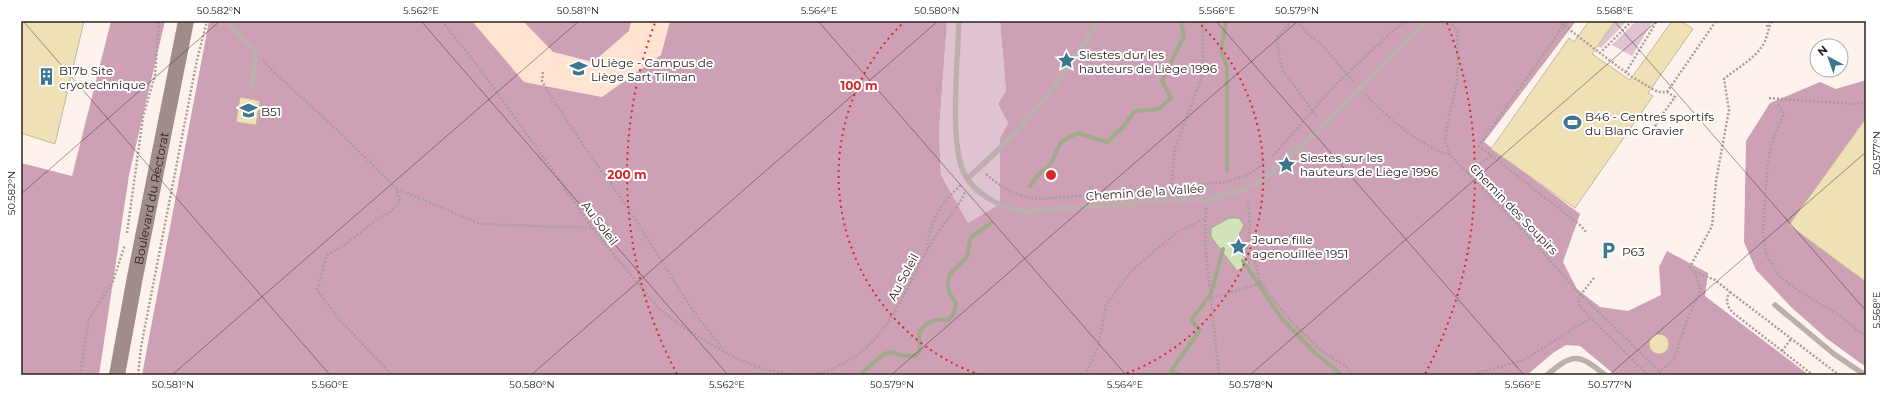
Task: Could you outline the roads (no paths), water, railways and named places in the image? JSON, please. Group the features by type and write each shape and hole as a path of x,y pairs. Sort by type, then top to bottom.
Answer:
{"main road":[{"name":"Boulevard du Rectorat","path":"117,375 136,269 186,21"}],"lane":[{"path":"226,21 255,50 252,88"},
{"name":"Chemin de la Vallée","path":"959,21 957,134 959,159 967,179 982,194 1000,205 1018,211 1036,211 1169,200 1208,200 1248,188 1265,178 1323,126 1426,21"},
{"path":"967,179 1013,134 1040,104 1086,42 1098,21"},
{"path":"1775,305 1834,354 1865,375"},
{"path":"1547,375 1563,361 1572,358 1589,362 1605,375"}],"waterway":[{"path":"1030,186 1037,176 1050,165 1061,142 1077,133 1107,142 1123,127 1135,111 1159,109 1171,98 1162,81 1184,36 1181,21"},
{"path":"1226,21 1221,51 1227,67 1227,171"},
{"path":"861,375 884,354 891,352 904,356 915,356 920,351 919,332 932,321 948,320 952,316 955,311 956,303 948,288 947,284 949,276 966,258 971,237 991,223"},
{"path":"1181,375 1171,371 1200,330 1191,320 1211,294 1223,249"},
{"path":"1243,261 1282,319 1315,353 1342,375"}],"place":[{"name":"Siestes dur les hauteurs de Liège 1996","path":"1066,61"},
{"name":"ULiège - Campus de Liège Sart Tilman","path":"578,69"},
{"name":"B17b Site cryotechnique","path":"46,77"},
{"name":"B51","path":"248,111"},
{"name":"B46 - Centres sportifs du Blanc Gravier","path":"1572,123"},
{"name":"Siestes sur les hauteurs de Liège 1996","path":"1287,164"},
{"name":"Jeune fille agenouillée 1951","path":"1239,246"},
{"name":"P63","path":"1609,251"}]}
